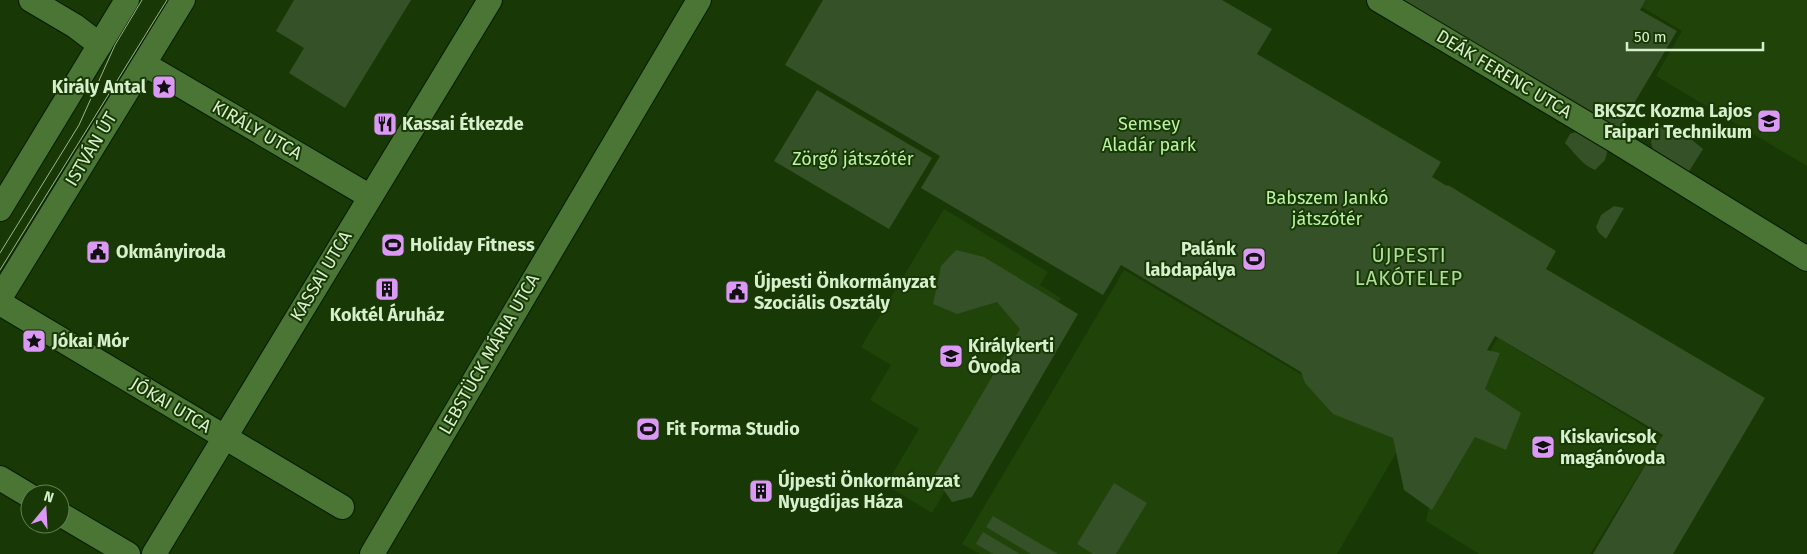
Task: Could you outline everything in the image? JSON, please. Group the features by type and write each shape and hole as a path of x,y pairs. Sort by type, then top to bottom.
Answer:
{"street":[{"path":"32,0 75,26 100,44"},
{"path":"0,209 127,0"},
{"name":"ISTVÁN ÚT","path":"0,298 183,0"},
{"name":"KASSAI UTCA","path":"154,554 223,436 490,0"},
{"name":"LEBSTÜCK MÁRIA UTCA","path":"372,554 699,0"},
{"name":"DEÁK FERENC UTCA","path":"1379,0 1614,140 1807,259"},
{"name":"KIRÁLY UTCA","path":"144,64 369,196"},
{"name":"JÓKAI UTCA","path":"0,302 342,507"},
{"path":"0,478 20,490"},
{"path":"70,520 128,554"}],"shaded area":[{"name":"BKSZC Kozma Lajos Faipari Technikum","path":"1647,0 1807,0 1807,166 1656,76 1682,31 1642,7"},
{"name":"Királykerti Óvoda","path":"944,209 1048,272 1040,285 1061,298 932,513 886,485 919,429 870,400 891,365 861,347"},
{"path":"1124,270 1406,436 1337,554 980,554 962,544"},
{"name":"Kiskavicsok magánóvoda","path":"1498,338 1662,437 1590,554 1479,554 1426,521 1432,494 1425,457"}],"green space":[{"path":"294,0 411,0 345,108 289,73 304,48 276,31"},
{"name":"Semsey Aladár park","path":"823,0 1222,0 1272,29 1257,54 1441,162 1432,177 1556,251 1546,269 1765,398 1673,554 1593,554 1663,435 1495,336 1487,350 1500,353 1485,389 1521,413 1506,450 1475,437 1432,510 1404,490 1393,438 1333,414 1305,383 1301,372 1121,265 1103,295 921,188 940,156 785,65"},
{"path":"1400,0 1646,0 1640,10 1677,31 1617,132"},
{"name":"Zörgő játszótér","path":"817,90 932,158 889,229 774,161"},
{"path":"1664,126 1687,136 1703,149 1688,173 1653,153 1651,141 1657,129"},
{"path":"1578,131 1608,149 1605,160 1595,170 1582,162 1565,143 1570,134"},
{"path":"1614,206 1624,208 1606,239 1599,233 1596,227 1601,215"},
{"path":"956,250 984,257 1078,314 972,497 952,502 934,476 1020,329 997,302 957,314 933,304 941,266"},
{"path":"1114,483 1147,503 1116,554 1093,554 1077,544"},
{"path":"993,516 1058,554 1031,554 986,527"},
{"path":"983,532 1020,554 993,554 976,544"}],"tram line":[{"path":"0,253 79,125 115,45 142,0"},
{"path":"0,270 167,0"}],"place":[{"name":"Király Antal","path":"164,87"},
{"name":"BKSZC Kozma Lajos Faipari Technikum","path":"1769,121"},
{"name":"Kassai Étkezde","path":"385,124"},
{"name":"Holiday Fitness","path":"393,245"},
{"name":"Okmányiroda","path":"98,252"},
{"name":"Palánk labdapálya","path":"1254,259"},
{"name":"Koktél Áruház","path":"387,289"},
{"name":"Újpesti Önkormányzat Szociális Osztály","path":"737,292"},
{"name":"Jókai Mór","path":"34,341"},
{"name":"Királykerti Óvoda","path":"951,356"},
{"name":"Fit Forma Studio","path":"648,429"},
{"name":"Kiskavicsok magánóvoda","path":"1543,447"},
{"name":"Újpesti Önkormányzat Nyugdíjas Háza","path":"761,491"}],"district":[{"name":"ÚJPESTI LAKÓTELEP","path":"1409,266"}],"park label":[{"name":"Babszem Jankó játszótér","path":"1327,208"}]}
